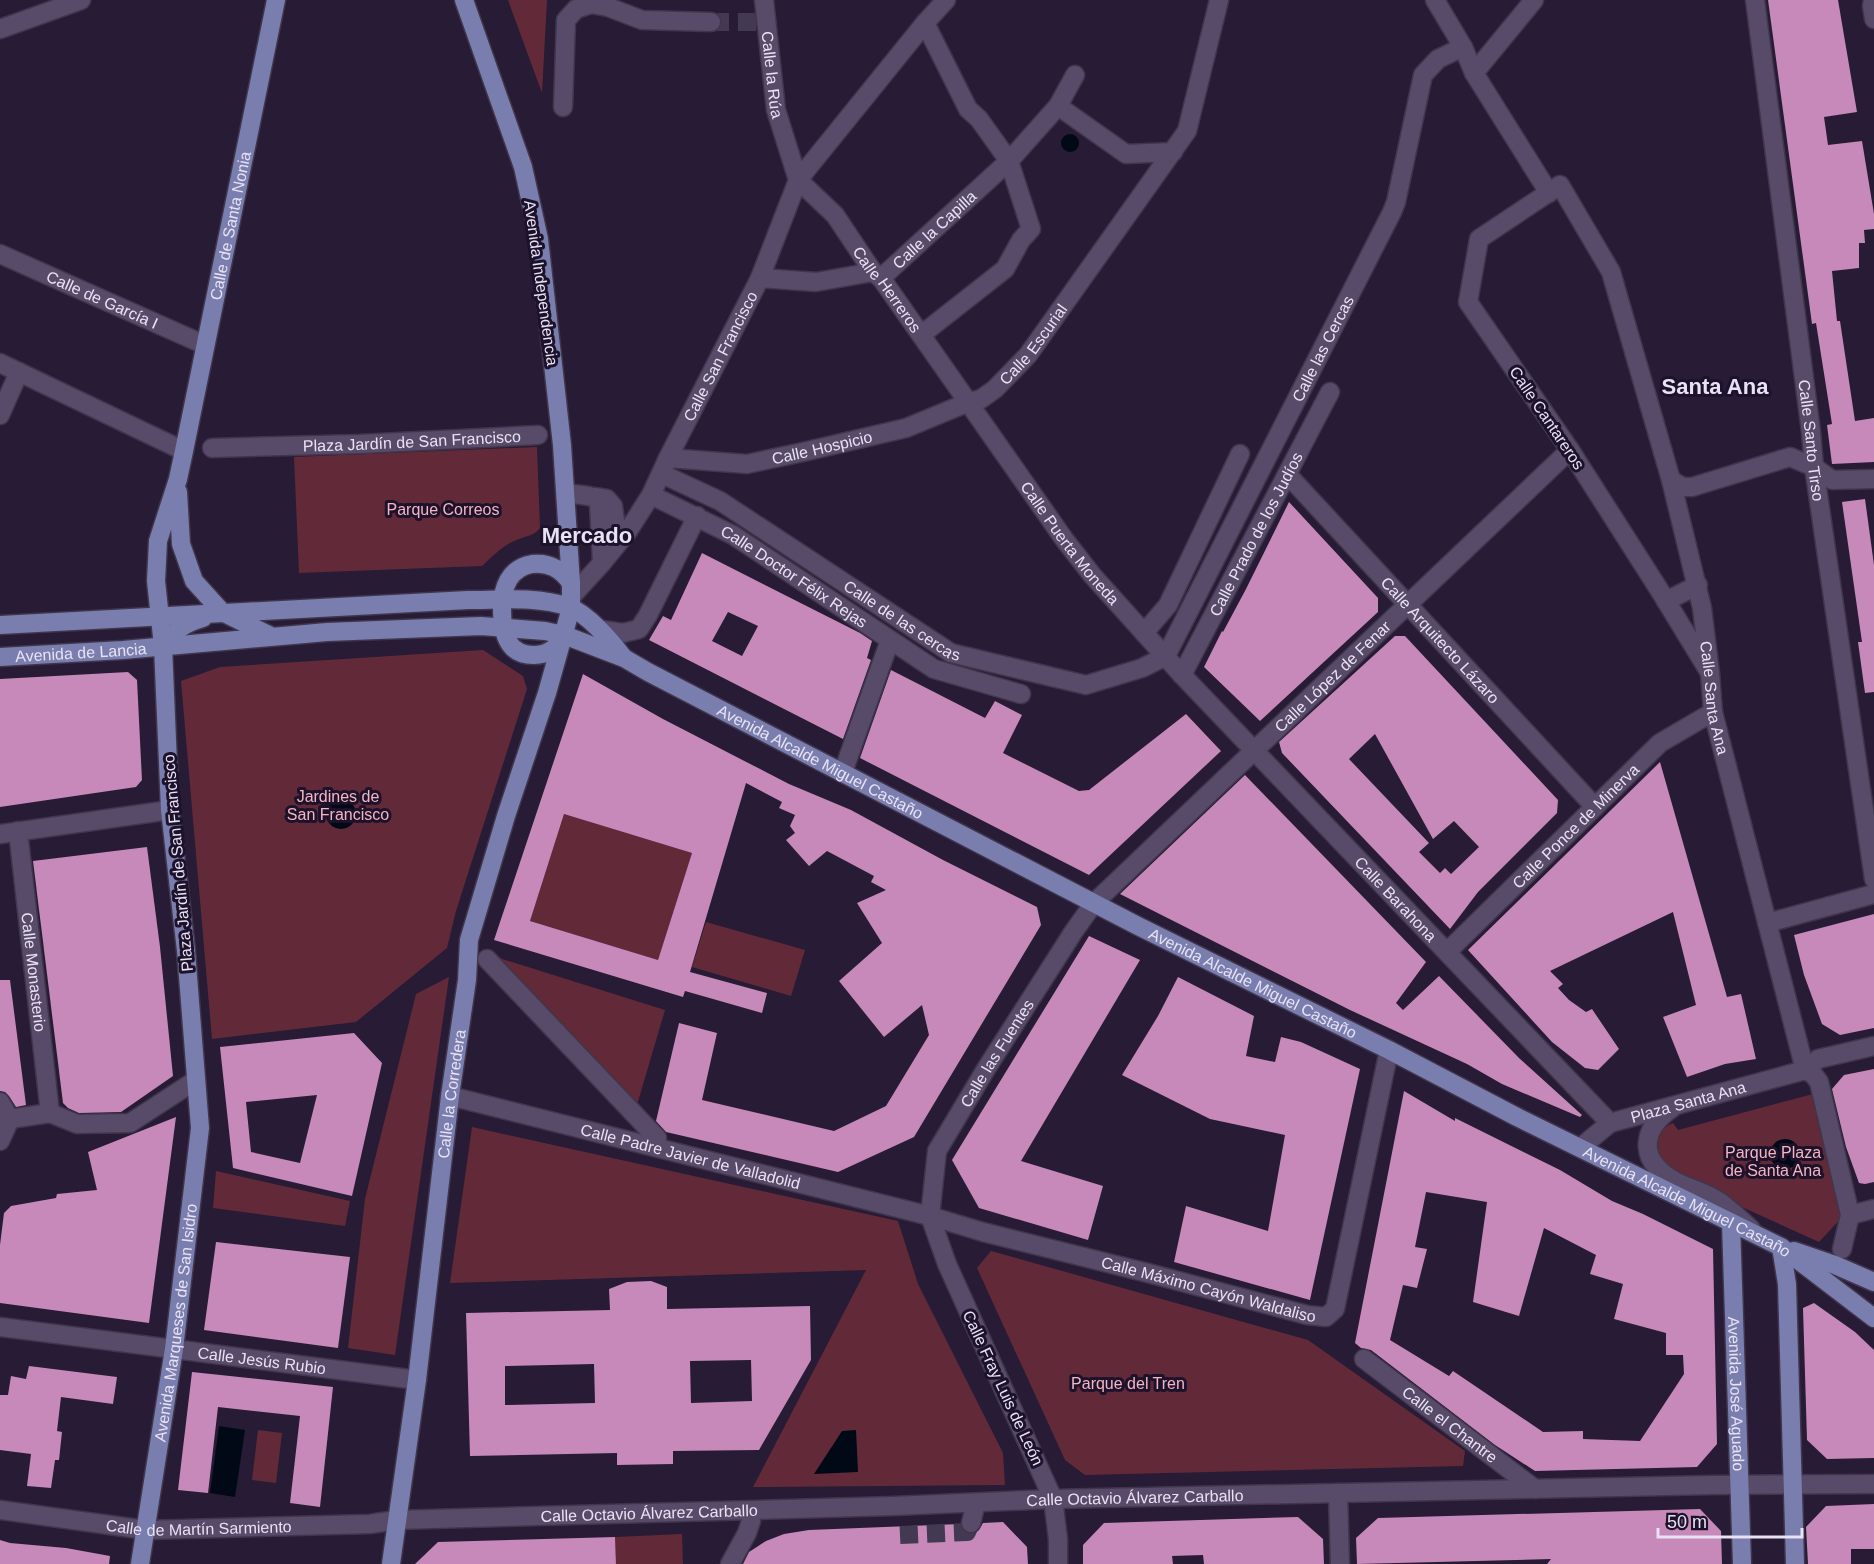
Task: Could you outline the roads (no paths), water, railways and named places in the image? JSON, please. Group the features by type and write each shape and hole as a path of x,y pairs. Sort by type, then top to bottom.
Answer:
{"main road":[{"name":"Calle de Santa Nonia","path":"178,479 276,0"},
{"name":"Avenida Independencia","path":"464,0 523,167 539,239 566,493"},
{"path":"178,479 181,544 194,581 222,612 271,636"},
{"name":"Plaza Jardín de San Francisco","path":"178,479 158,541 156,581 163,646 170,810 186,951 196,1080"},
{"path":"566,493 571,596 564,635 560,644 553,650 538,655 522,653 512,646 505,636 502,627 502,592 506,581 515,571 527,565 540,563 559,570 571,596 624,658"},
{"path":"160,616 502,600 546,603 571,596"},
{"path":"163,646 176,631 187,623 222,612"},
{"name":"Avenida de Lancia","path":"0,625 160,616"},
{"path":"163,646 271,636 502,627 564,635 624,658"},
{"name":"Calle la Corredera","path":"390,1564 417,1380 450,1096 467,980 469,940 564,635"},
{"name":"Avenida de Lancia","path":"0,657 163,646"},
{"name":"Avenida Alcalde Miguel Castaño","path":"624,658 1094,903 1781,1247 1874,1318"},
{"name":"Avenida Marqueses de San Isidro","path":"140,1564 174,1349 200,1128 196,1080"},
{"name":"Avenida José Aguado","path":"1731,1223 1742,1564"},
{"path":"1795,1564 1787,1284 1781,1247 1835,1265 1874,1282"}],"street":[{"path":"0,29 81,0"},
{"name":"Calle la Rúa","path":"764,0 776,110 798,180"},
{"name":"Calle San Francisco","path":"651,495 760,278 798,180 946,0"},
{"name":"Calle Escurial","path":"969,402 981,399 995,389 1028,355 1187,131 1219,0"},
{"name":"Calle Santa Ana","path":"1435,0 1463,47 1474,73 1611,272 1671,480 1698,585 1713,712 1804,1070 1813,1074 1819,1082 1850,1215 1839,1237"},
{"path":"1474,73 1534,0"},
{"name":"Calle Santo Tirso","path":"1755,0 1814,467 1874,879"},
{"path":"1874,0 1872,6 1874,19"},
{"path":"563,107 566,21 576,9 591,4 608,4 642,20 711,22"},
{"path":"921,335 1005,269 1021,240 1031,229 1009,160 979,118 968,109 926,23"},
{"name":"Calle las Cercas","path":"1166,656 1392,212 1423,75 1438,59 1463,47"},
{"name":"Calle la Capilla","path":"878,275 988,181 1009,160 1058,106 1075,75"},
{"path":"1058,106 1126,153 1177,146"},
{"name":"Calle Herreros","path":"798,180 835,215 969,402"},
{"name":"Calle Cantareros","path":"1554,189 1479,238 1468,302 1570,450 1710,673"},
{"name":"Calle de García I","path":"0,254 205,345"},
{"path":"760,278 816,282 878,275"},
{"path":"0,363 184,451"},
{"path":"0,415 19,372"},
{"name":"Calle Prado de los Judíos","path":"1182,675 1330,392"},
{"name":"Calle Puerta Moneda","path":"969,402 1064,539 1092,575 1182,675"},
{"name":"Calle Hospicio","path":"665,466 747,464 906,428 969,402"},
{"name":"Plaza Jardín de San Francisco","path":"212,448 360,444 538,435"},
{"name":"Calle López de Fenar","path":"1094,903 1570,450"},
{"path":"1144,633 1168,605 1240,454"},
{"path":"1671,480 1683,487 1692,487 1790,458 1814,467 1832,480 1874,479"},
{"name":"Calle de las cercas","path":"665,466 951,653 1086,685 1142,668 1166,656"},
{"name":"Calle Arquitecto Lázaro","path":"1287,474 1595,807"},
{"path":"566,493 607,499 613,507 618,543"},
{"path":"571,596 618,543 651,495 697,516 639,629 622,633 602,630"},
{"path":"594,497 599,504 602,563"},
{"name":"Calle Doctor Félix Rejas","path":"697,516 733,535 934,669 1021,694"},
{"path":"1666,601 1698,585"},
{"path":"843,772 890,640"},
{"name":"Calle Barahona","path":"1182,675 1610,1123"},
{"name":"Calle Ponce de Minerva","path":"1447,952 1660,743 1713,712"},
{"path":"9,833 170,810"},
{"name":"Calle Monasterio","path":"9,833 50,1113"},
{"path":"1767,923 1874,894"},
{"name":"Calle las Fuentes","path":"930,1216 937,1151 998,1049 1094,903"},
{"path":"487,959 657,1138"},
{"name":"Plaza Santa Ana","path":"1580,1148 1610,1123 1804,1070 1818,1059 1874,1047"},
{"name":"Calle Máximo Cayón Waldaliso","path":"930,1216 983,1232 1307,1315 1326,1317 1335,1309 1389,1050"},
{"path":"10,1119 50,1113 77,1124 130,1123 196,1080"},
{"name":"Calle Padre Javier de Valladolid","path":"450,1096 930,1216"},
{"path":"0,1102 10,1119"},
{"path":"1677,1105 1662,1115 1651,1128 1647,1144 1651,1158 1658,1168 1670,1178 1719,1201 1759,1237"},
{"path":"0,1141 10,1119"},
{"path":"1850,1215 1874,1209"},
{"name":"Calle Fray Luis de León","path":"930,1216 947,1264 1053,1499 1058,1564"},
{"name":"Calle Jesús Rubio","path":"0,1327 417,1380"},
{"name":"Calle el Chantre","path":"1364,1359 1535,1489"},
{"name":"Calle Octavio Álvarez Carballo","path":"396,1520 1053,1499 1874,1484"},
{"path":"1338,1493 1340,1564"},
{"path":"971,1523 976,1503"},
{"name":"Calle de Martín Sarmiento","path":"0,1510 146,1530 370,1524 396,1520"},
{"path":"730,1564 747,1533 750,1521"}],"tunnel":[{"path":"711,22 766,22"},
{"path":"900,1535 967,1532 971,1523"}],"district":[{"name":"Santa Ana","path":"1715,386"},
{"name":"Mercado","path":"587,535"}],"park label":[{"name":"Parque Correos","path":"443,509"},
{"name":"Jardines de San Francisco","path":"338,805"},
{"name":"Parque Plaza de Santa Ana","path":"1773,1161"},
{"name":"Parque del Tren","path":"1128,1383"}]}
